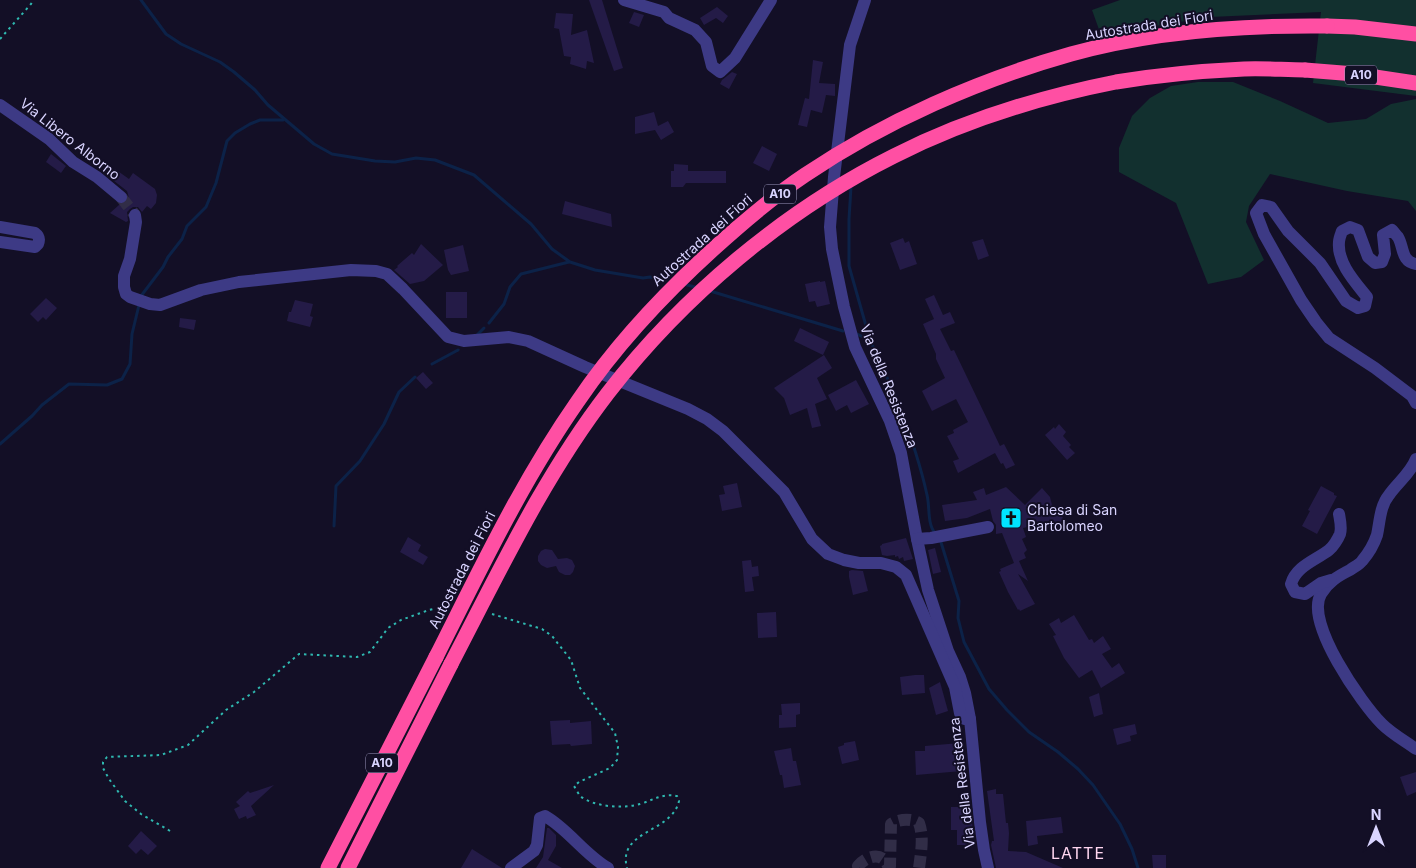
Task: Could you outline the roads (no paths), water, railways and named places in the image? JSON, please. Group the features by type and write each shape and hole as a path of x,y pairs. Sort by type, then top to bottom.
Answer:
{"highway":[{"name":"Autostrada dei Fiori","path":"328,868 506,520 542,457 578,400 615,351 660,299 699,261 757,212 805,175 873,134 913,114 970,89 1073,54 1178,34 1247,27 1327,26 1416,34"},
{"name":"A10","path":"348,868 533,508 575,440 607,394 682,308 762,240 844,183 894,156 948,132 1020,106 1067,93 1118,82 1190,73 1246,69 1305,70 1355,74 1416,83"}],"street":[{"path":"624,0 664,12 669,18 695,30 706,42 712,66 720,72 735,58 771,0"},
{"name":"Via della Resistenza","path":"865,0 850,45 830,228 832,249 844,307 855,347 890,421 901,453 928,590 948,651 965,693 970,719 980,822 988,868"},
{"name":"Via Libero Alborno","path":"0,105 49,139 73,162 97,177 121,197"},
{"path":"1416,264 1411,264 1403,256 1398,236 1392,230 1383,235 1385,254 1382,262 1375,263 1368,257 1358,230 1350,226 1342,230 1339,242 1342,261 1366,297 1365,306 1358,308 1346,301 1320,264 1288,231 1271,207 1262,205 1256,213 1264,234 1300,300 1329,338 1375,368 1412,396 1416,403"},
{"path":"135,215 136,222 130,259 124,276 124,287 126,294 130,297 150,304 160,304 201,290 239,282 350,270 376,271 386,274 398,284 448,337 464,341 509,337 528,341 585,367 688,409 707,419 723,431 784,492 812,539 828,554 859,563 880,563 896,567 906,574 955,687 960,713 964,719 970,719"},
{"path":"0,227 35,233 40,240 34,247 0,242"},
{"path":"1339,514 1341,532 1329,550 1315,558 1293,577 1291,584 1295,592 1305,594 1321,583 1333,579 1361,563 1376,537 1381,511 1388,496 1404,479 1416,459"},
{"path":"917,539 988,527"},
{"path":"1333,579 1320,596 1318,612 1329,647 1342,670 1371,712 1384,726 1416,748"},
{"path":"511,868 534,851 537,844 540,818 545,816 556,822 608,868"}],"waterway":[{"path":"141,0 166,34 181,44 220,62 234,72 255,90 268,105 314,144 332,154 375,161 395,162 416,158 435,160 474,175 531,224 552,249 570,262 595,270 665,280"},
{"path":"141,296 182,239 187,226 206,207 216,183 227,141 235,133 260,120 283,120"},
{"path":"851,187 849,266 870,340 895,395"},
{"path":"489,323 504,304 510,287 521,274 569,262"},
{"path":"687,285 699,288"},
{"path":"710,291 843,331"},
{"path":"0,444 42,405 69,384 107,385 122,379 130,364 132,334 139,305"},
{"path":"477,335 484,328"},
{"path":"855,333 869,340"},
{"path":"432,364 458,350"},
{"path":"334,526 336,486 360,461 384,424 399,392 415,377"},
{"path":"897,399 921,471 928,499 931,525 935,533"},
{"path":"940,539 959,601 958,618 964,642 989,689 1029,732 1058,752 1093,785 1120,824 1132,849 1138,868"}],"tunnel":[{"path":"121,197 135,215"},
{"path":"887,868 890,866 891,824 905,820 919,823 921,828 922,839 919,868"},
{"path":"859,868 858,866 862,862 875,856 883,859 889,868"}],"place":[{"name":"Chiesa di San Bartolomeo","path":"1011,518"}],"district":[{"name":"LATTE","path":"1078,853"}]}
